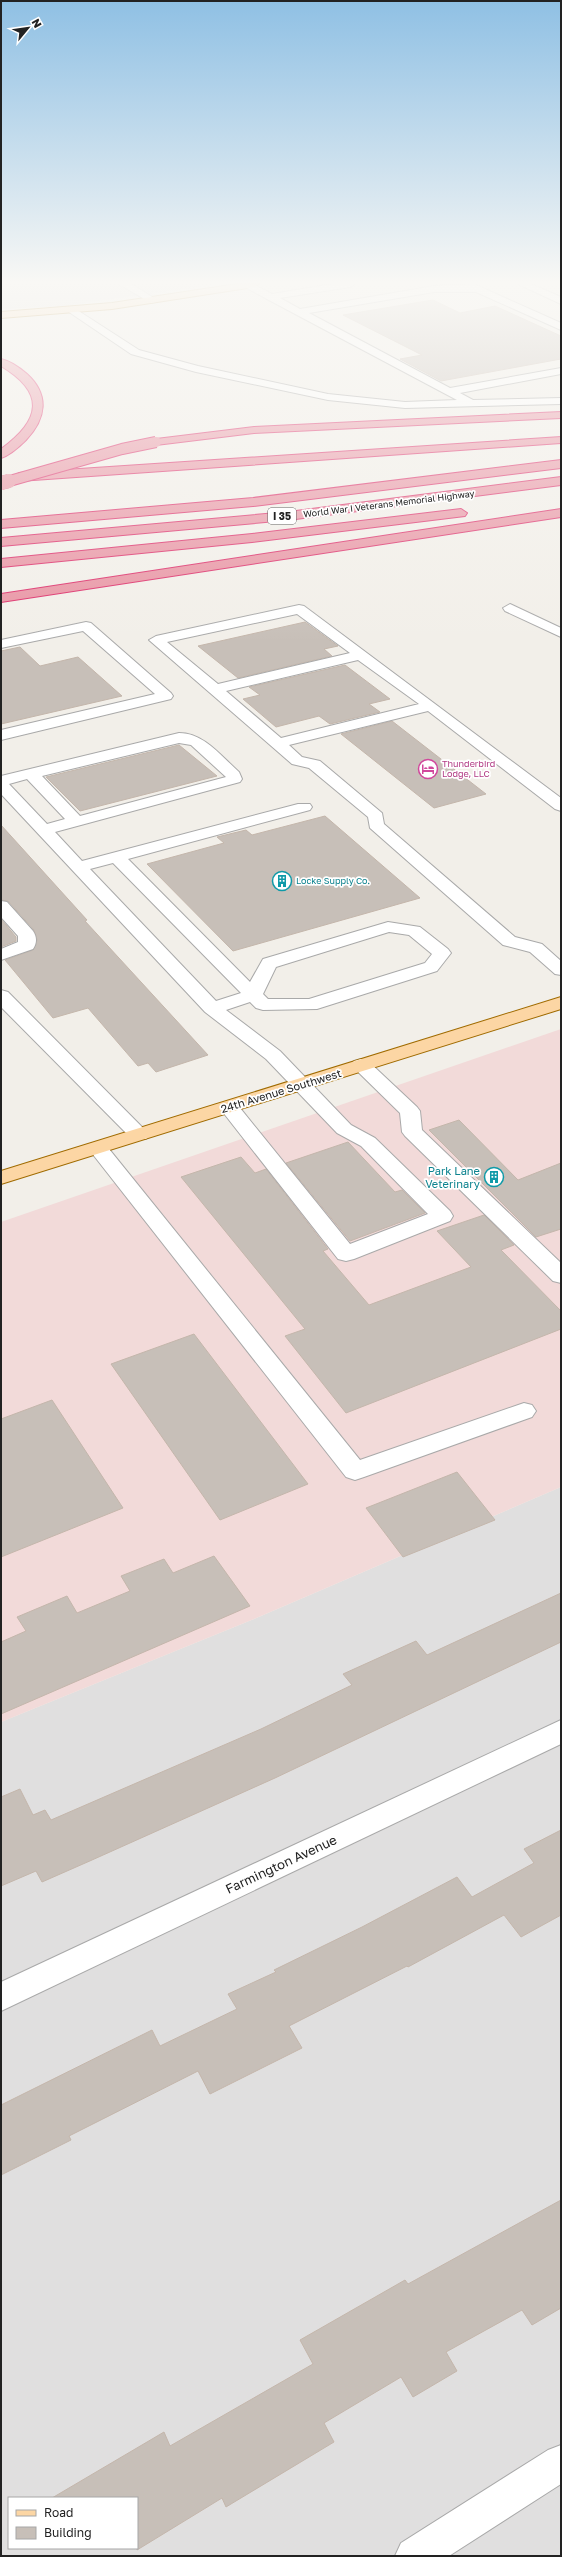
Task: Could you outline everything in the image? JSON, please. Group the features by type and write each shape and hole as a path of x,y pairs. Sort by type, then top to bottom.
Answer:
{"highway":[{"path":"1,454 27,434 36,423 40,403"},
{"path":"1,483 122,449 156,442 254,430 561,415"},
{"path":"1,479 561,440"},
{"name":"World War I Veterans Memorial Highway","path":"1,524 253,502 561,464"},
{"name":"World War I Veterans Memorial Highway","path":"1,542 288,516 561,481"},
{"path":"1,563 252,538 474,512"},
{"path":"1,598 561,513"}],"main road":[{"name":"24th Avenue Southwest","path":"1,1178 561,1003"}],"street":[{"path":"389,403 405,405 491,403"},
{"path":"510,608 561,633"},
{"path":"561,806 431,706 299,609 156,640 298,761 314,764 376,816 376,825 509,941 536,948 561,970"},
{"path":"1,644 86,626 166,696 1,735"},
{"path":"215,689 361,655"},
{"path":"278,743 431,706"},
{"path":"1,781 179,738 188,738 196,742 233,775 234,779 228,782 43,830"},
{"path":"30,774 76,821"},
{"path":"1,785 212,1008 273,1055 344,1129 368,1142 442,1216 346,1254 229,1107"},
{"path":"78,867 304,807"},
{"path":"117,856 253,995 263,1004 310,1004 431,967 442,953 414,931 388,927 269,963 253,995 212,1008"},
{"path":"1,906 27,935 27,945 1,955"},
{"path":"1,996 139,1135"},
{"path":"361,1065 410,1111 412,1132 561,1276"},
{"path":"98,1148 355,1471 524,1411"},
{"name":"Farmington Avenue","path":"1,1997 561,1731"},
{"path":"414,2556 561,2463"}],"shaded area":[{"path":"561,1029 561,1487 254,1619 1,1722 1,1222"},
{"path":"561,1487 561,2556 1,2556 1,1722 254,1619"}],"building":[{"path":"305,622 338,646 324,649 332,656 238,678 198,646"},
{"path":"20,647 40,666 78,657 122,696 1,724 1,651"},
{"path":"345,665 390,699 369,704 380,712 330,724 319,716 276,727 243,699 260,695 249,687"},
{"path":"392,721 486,794 434,808 341,734"},
{"path":"179,745 217,776 80,811 46,777"},
{"name":"Locke Supply Co.","path":"325,816 420,898 233,951 147,864 224,843 217,837 246,830 252,835"},
{"path":"1,825 87,920 85,921 208,1055 156,1072 148,1063 138,1066 88,1008 53,1018 5,960 33,950 37,940 34,930 8,901 1,900"},
{"path":"1,919 16,937 16,941 1,947"},
{"name":"Park Lane Veterinary","path":"459,1120 518,1180 561,1163 561,1229 536,1237 429,1130"},
{"path":"348,1142 395,1192 402,1190 425,1213 350,1241 286,1163"},
{"path":"241,1157 255,1173 266,1169 328,1249 323,1251 369,1305 471,1267 437,1231 484,1215 514,1245 501,1250 561,1311 561,1329 346,1413 285,1336 305,1329 181,1177"},
{"path":"194,1334 308,1484 220,1520 111,1364"},
{"path":"52,1400 123,1508 1,1557 1,1419"},
{"path":"457,1472 495,1520 403,1557 366,1508"},
{"path":"214,1556 250,1606 1,1714 1,1642 26,1631 17,1617 67,1596 77,1613 130,1591 121,1576 164,1559 173,1573"},
{"path":"561,1593 561,1642 275,1778 42,1882 36,1871 1,1886 1,1797 20,1789 33,1815 45,1810 51,1820 261,1729 352,1685 343,1674 416,1641 427,1655"},
{"path":"561,1830 561,1915 521,1937 504,1915 408,1967 407,1966 289,2026 302,2048 210,2094 198,2071 69,2136 71,2140 1,2175 1,2105 152,2030 160,2046 237,2009 228,1994 276,1972 274,1970 362,1927 457,1877 472,1897 534,1863 524,1849"},
{"path":"561,2200 561,2308 532,2325 522,2310 446,2352 457,2371 413,2397 401,2377 324,2423 334,2442 226,2507 222,2498 137,2550 138,2497 54,2497 164,2432 170,2446 313,2364 300,2340 405,2280 408,2284"}],"place":[{"name":"Thunderbird Lodge, LLC","path":"428,769"},
{"name":"Locke Supply Co.","path":"282,881"},
{"name":"Park Lane Veterinary","path":"494,1177"}]}
